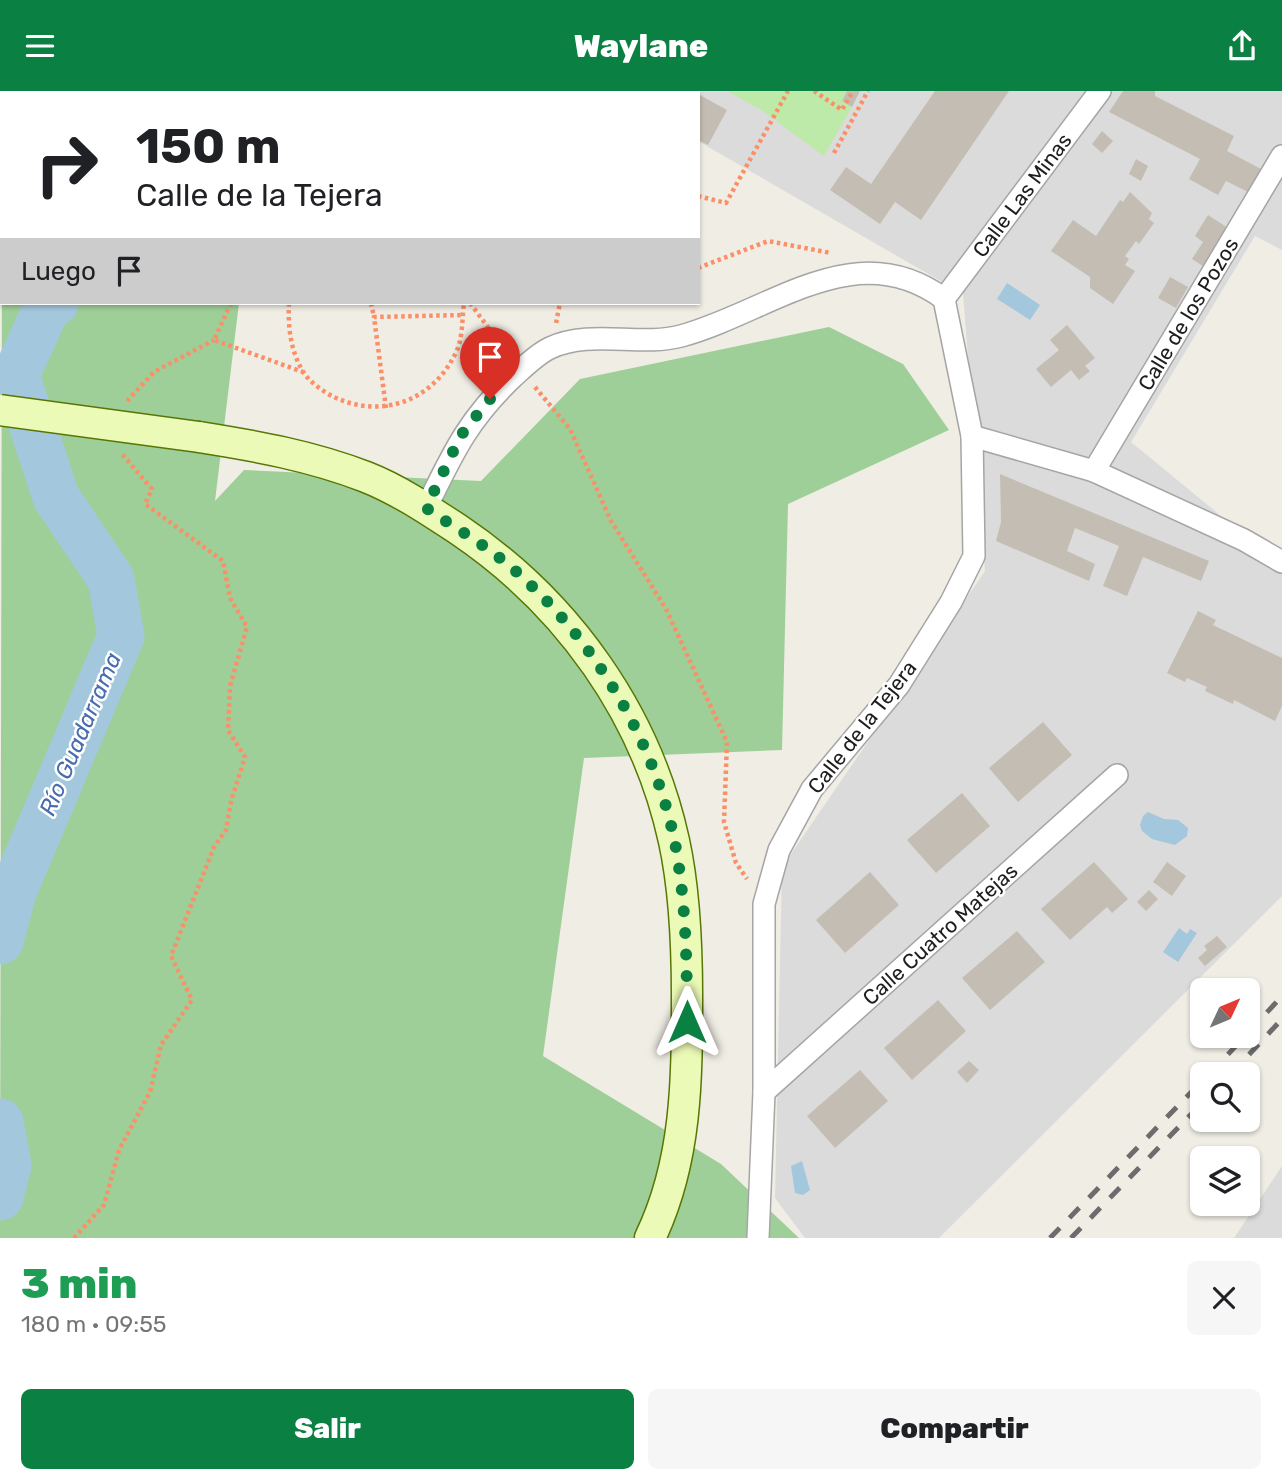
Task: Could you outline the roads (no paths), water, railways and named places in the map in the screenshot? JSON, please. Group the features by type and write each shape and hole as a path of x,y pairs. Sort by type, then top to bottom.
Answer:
{"main road":[{"path":"0,409 199,436 306,457 368,478 426,508 496,555 530,584 578,638 613,689 639,736 662,797 674,841 685,921 687,1045 680,1148 669,1194 650,1238"}],"street":[{"name":"Calle Las Minas","path":"944,299 1100,91"},
{"name":"Calle de los Pozos","path":"1094,471 1282,156"},
{"path":"426,508 461,435 490,399 550,347 589,340 680,336 826,278 879,272 922,282 944,299"},
{"name":"Calle de la Tejera","path":"758,1238 764,1092 764,904 779,850 812,789 899,685 951,602 974,556 972,436 944,299"},
{"path":"972,436 1094,471 1244,540 1282,562"},
{"name":"Calle Cuatro Matejas","path":"764,1092 1117,775"}],"waterway":[{"name":"Río Guadarrama","path":"0,941 13,892 121,636 111,579 56,497 16,375 46,309 52,305"},
{"name":"Río Guadarrama","path":"0,1122 8,1165 0,1197"}],"railway":[{"path":"1260,1020 1282,996"},
{"path":"1242,1062 1282,1019"},
{"path":"1221,1062 1234,1048"},
{"path":"1050,1238 1190,1093"},
{"path":"1071,1238 1190,1115"}]}
